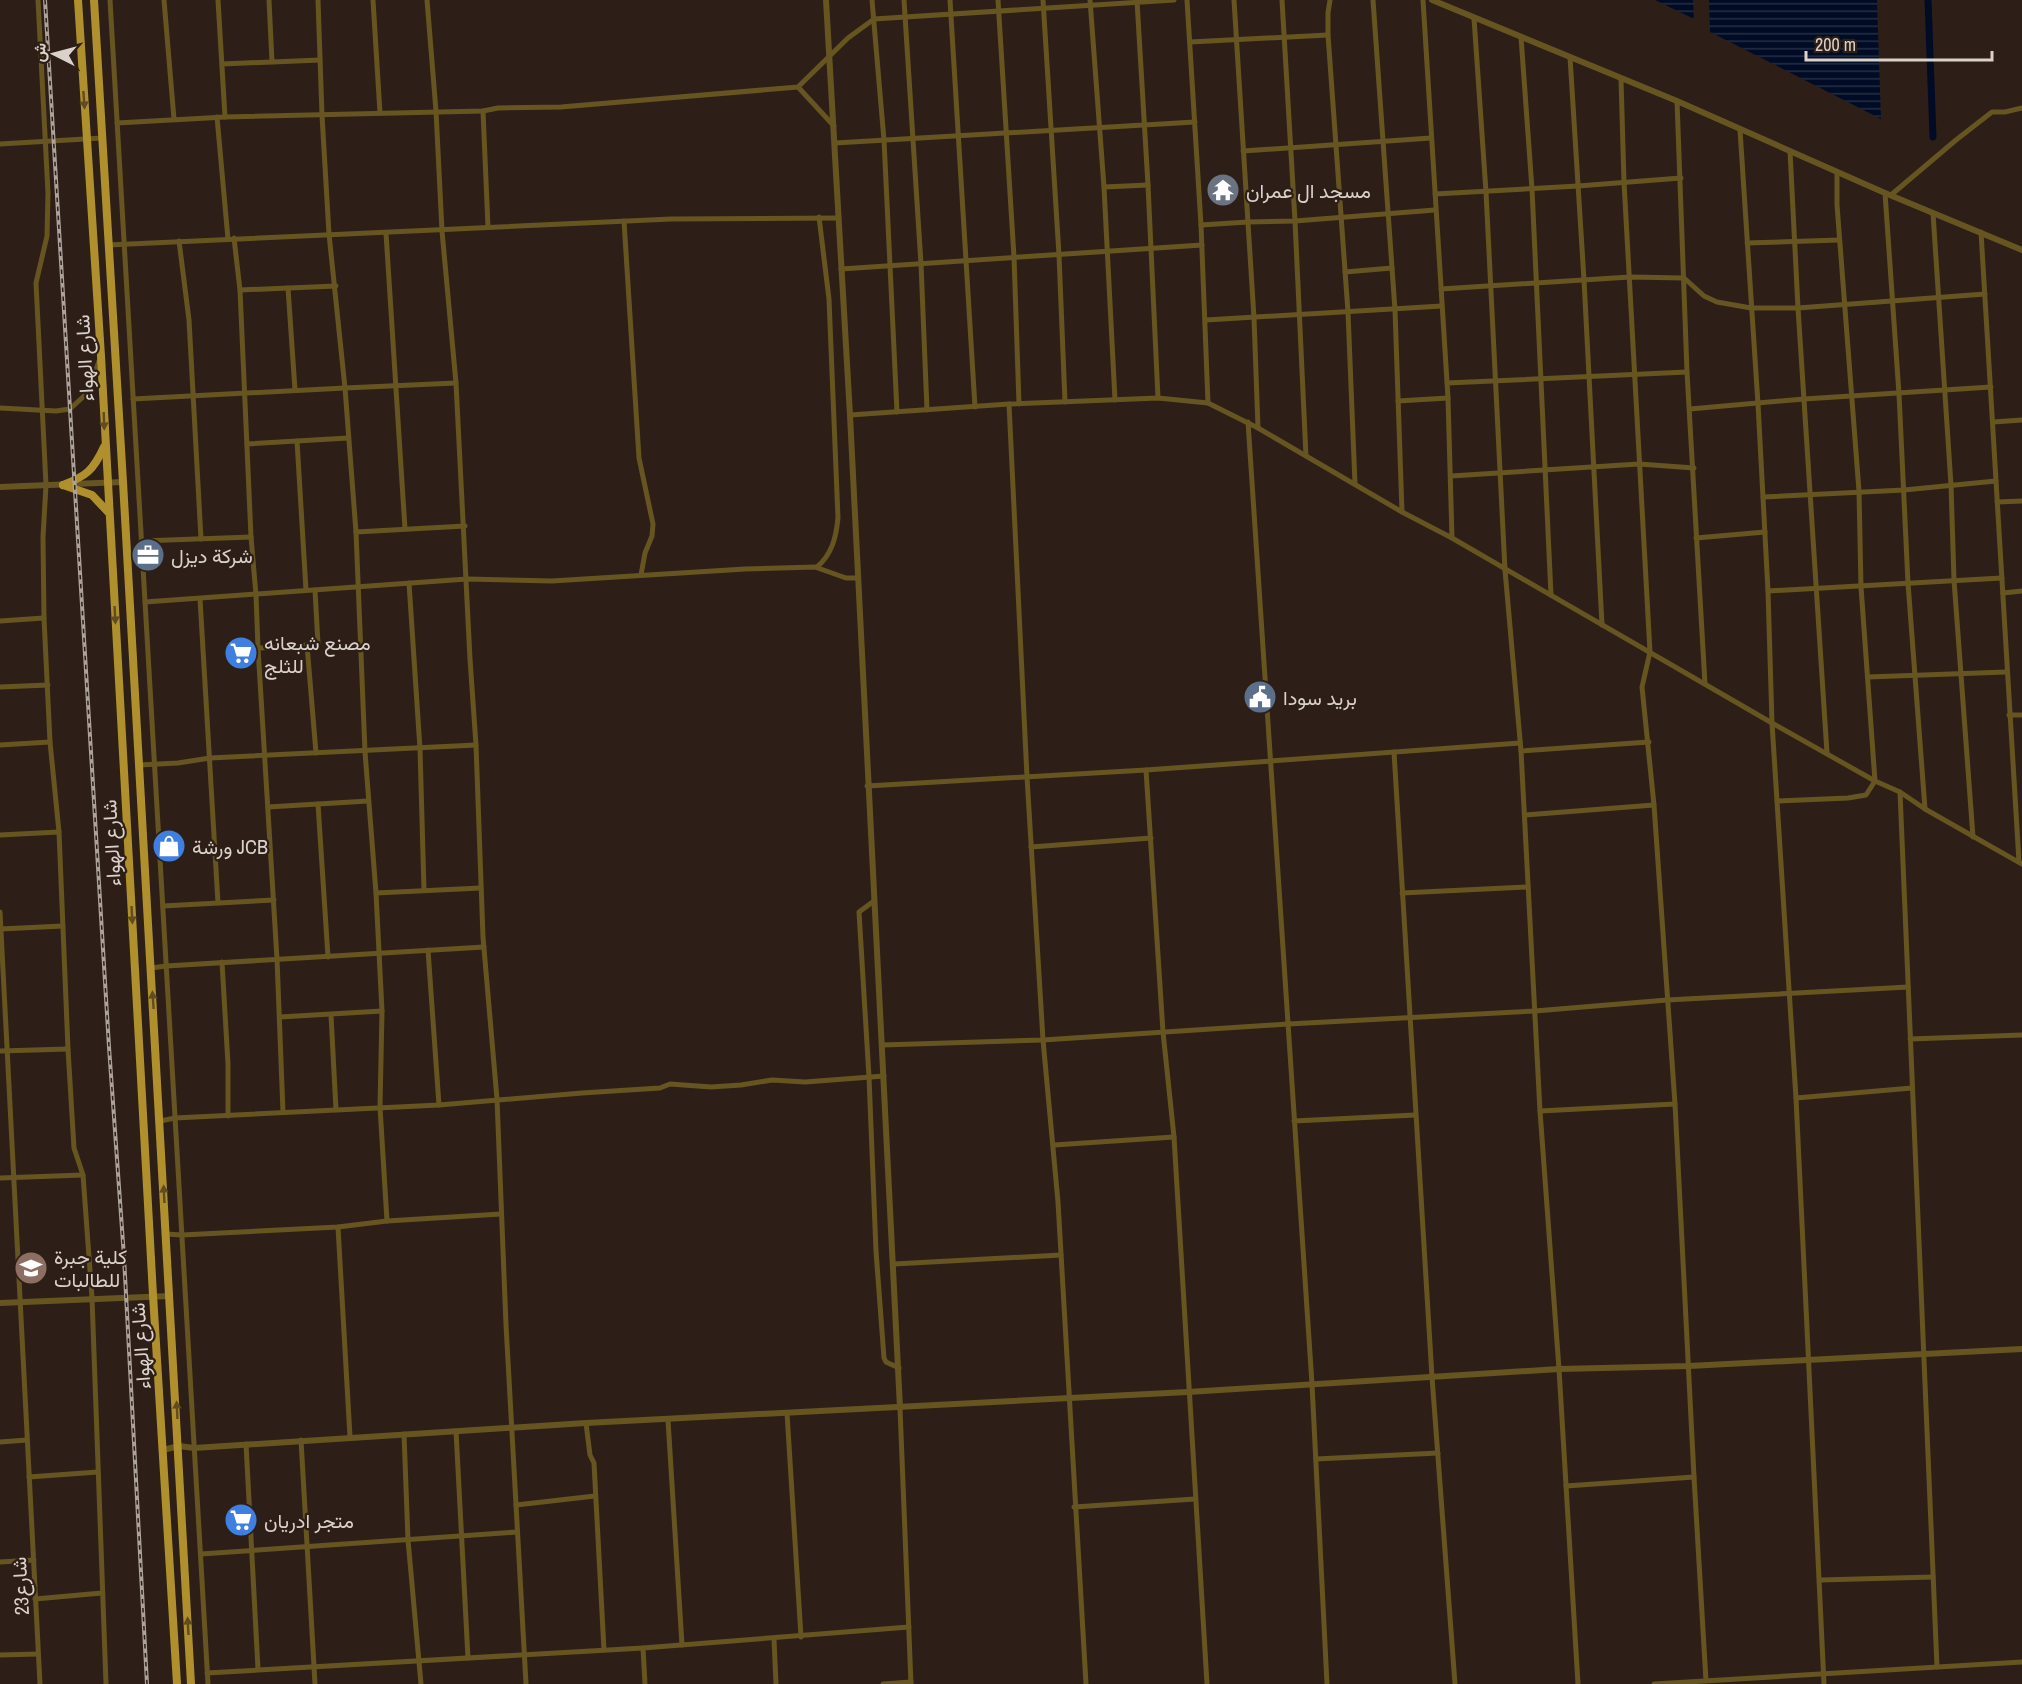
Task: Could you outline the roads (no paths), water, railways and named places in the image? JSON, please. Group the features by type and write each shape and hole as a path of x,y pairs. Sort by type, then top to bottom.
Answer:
{"highway":[{"name":"شارع الهواء","path":"78,0 101,356 177,1684"},
{"name":"شارع الهواء","path":"94,0 191,1684"},
{"path":"63,484 90,472 98,461 105,444"},
{"path":"63,484 92,495 109,514"}],"street":[{"path":"38,0 47,236 36,283 46,485 43,537 44,618 50,742 59,832 74,1148 83,1175 92,1298 106,1684"},
{"path":"110,0 208,1684"},
{"path":"164,0 174,119"},
{"path":"218,0 225,117"},
{"path":"269,0 272,62"},
{"path":"318,0 329,234 336,286 356,532 365,752 380,954 382,1011 380,1107 387,1221"},
{"path":"373,0 380,113"},
{"path":"427,0 465,526 484,947 497,1099 526,1684"},
{"path":"826,0 894,1264 911,1683 883,1684"},
{"path":"872,0 884,140 897,412"},
{"path":"904,0 921,264 927,410"},
{"path":"950,0 975,407"},
{"path":"998,0 1014,257 1019,404"},
{"path":"1043,0 1059,255 1065,402"},
{"path":"117,123 217,117 561,107 798,87 848,38 873,19 1043,9 1091,3 1174,0"},
{"path":"1187,0 1206,320 1208,403"},
{"path":"1234,0 1254,318 1258,428"},
{"path":"1282,0 1306,456"},
{"path":"1330,0 1328,35 1348,312 1355,484"},
{"path":"1373,0 1395,309 1402,512"},
{"path":"1424,0 1448,398 1452,538"},
{"path":"1432,0 1677,101 2022,250"},
{"path":"1137,2 1149,185 1158,398"},
{"path":"1091,3 1104,187 1115,400"},
{"path":"1474,18 1486,192 1505,570 1521,751 1540,1111 1559,1370 1578,1684"},
{"path":"1190,42 1328,35"},
{"path":"1521,37 1532,189 1539,378 1546,471 1551,595"},
{"path":"1570,57 1602,625"},
{"path":"222,64 320,60"},
{"path":"1621,79 1624,182 1650,652 1642,687 1654,805 1675,1104 1706,1681"},
{"path":"798,87 834,126"},
{"path":"1677,101 1687,372 1705,684"},
{"path":"1888,194 1992,112 2022,108"},
{"path":"483,111 488,227"},
{"path":"217,117 231,238 240,290 251,537 274,900 283,1112"},
{"path":"835,143 1195,122"},
{"path":"1740,130 1765,532 1772,723 1796,1098 1824,1684"},
{"path":"0,144 102,138"},
{"path":"1243,151 1431,138"},
{"path":"1790,151 1809,494 1827,753"},
{"path":"1777,801 1866,795 1875,781 1852,396 1839,240 1837,172"},
{"path":"1435,194 1681,178"},
{"path":"1104,187 1149,185"},
{"path":"1888,194 1908,583 1925,809"},
{"path":"1201,225 1295,221 1435,210"},
{"path":"1933,213 1951,485 1954,580 1973,837"},
{"path":"817,567 831,550 838,518 830,308 819,218"},
{"path":"108,245 231,238 442,231 524,224 671,219 839,218"},
{"path":"624,221 639,458 653,524 641,575"},
{"path":"1981,232 2006,672 2020,863"},
{"path":"386,233 405,529"},
{"path":"1747,243 1839,240"},
{"path":"179,241 189,320 201,539"},
{"path":"842,269 1202,245"},
{"path":"1345,272 1392,268"},
{"path":"1441,289 1629,277 1684,278 1704,296 1717,302 1751,308 1798,308 1985,294"},
{"path":"240,290 336,286"},
{"path":"288,288 295,390"},
{"path":"1206,320 1442,306"},
{"path":"0,408 56,411 70,409 76,405 91,384 101,356"},
{"path":"1447,383 1687,372"},
{"path":"133,399 456,383"},
{"path":"1690,409 1991,387"},
{"path":"850,415 1009,404 1158,398 1208,403 1248,422 1772,723 1875,781 1900,792 1925,809 2020,863"},
{"path":"1398,401 1448,398"},
{"path":"1009,404 1031,847 1043,1040 1054,1145 1086,1684"},
{"path":"1993,422 2022,420"},
{"path":"1248,422 1312,1384 1327,1684"},
{"path":"247,444 348,438"},
{"path":"297,441 306,590"},
{"path":"1451,476 1639,464 1694,468"},
{"path":"1763,497 1904,490 1996,481"},
{"path":"0,487 123,482"},
{"path":"1997,502 2022,501"},
{"path":"356,532 465,526"},
{"path":"1696,538 1765,532"},
{"path":"141,541 251,537"},
{"path":"145,602 467,579 552,580 817,567 846,578 857,578"},
{"path":"1768,591 2002,578"},
{"path":"409,583 420,749 424,890"},
{"path":"258,648 318,644 315,590"},
{"path":"2003,593 2022,591"},
{"path":"200,599 218,903"},
{"path":"0,621 44,618"},
{"path":"307,645 316,753"},
{"path":"1868,677 2006,672"},
{"path":"0,687 48,685"},
{"path":"2009,716 2022,715"},
{"path":"0,744 50,742"},
{"path":"1521,751 1648,742"},
{"path":"867,786 1146,770 1520,743"},
{"path":"139,765 178,764 210,758 476,745"},
{"path":"1394,752 1432,1377 1455,1684"},
{"path":"1146,770 1163,1032 1174,1137 1207,1684"},
{"path":"1900,792 1938,1667"},
{"path":"268,807 369,801"},
{"path":"318,804 328,957"},
{"path":"1525,814 1654,805"},
{"path":"0,835 59,832"},
{"path":"1031,847 1151,838"},
{"path":"1402,893 1528,887"},
{"path":"376,893 481,888"},
{"path":"163,906 274,900"},
{"path":"874,901 859,912 875,1230 882,1343 886,1362 899,1368"},
{"name":"شارع23","path":"0,912 40,1684"},
{"path":"1,929 63,926"},
{"path":"151,968 484,947"},
{"path":"428,950 439,1105"},
{"path":"222,962 228,1064 228,1116"},
{"path":"882,1045 1043,1040 1908,987"},
{"path":"280,1017 382,1011"},
{"path":"332,1015 336,1110"},
{"path":"1910,1039 2022,1035"},
{"path":"0,1051 68,1049"},
{"path":"160,1121 175,1118 439,1105 660,1089 670,1084 711,1087 772,1080 805,1082 884,1076"},
{"path":"1796,1098 1912,1088"},
{"path":"1540,1111 1675,1104"},
{"path":"1294,1121 1416,1115"},
{"path":"1054,1145 1174,1137"},
{"path":"0,1178 83,1175"},
{"path":"166,1234 338,1227 387,1221 501,1214"},
{"path":"338,1227 350,1437"},
{"path":"894,1264 1061,1255"},
{"path":"0,1303 170,1296"},
{"path":"163,1450 179,1446 194,1448 350,1437 1559,1370 1689,1366 2022,1349"},
{"path":"787,1413 801,1637"},
{"path":"668,1419 682,1645"},
{"path":"586,1424 590,1455 594,1463 604,1650"},
{"path":"456,1431 468,1658"},
{"path":"404,1434 408,1539 421,1684"},
{"path":"0,1442 27,1440"},
{"path":"301,1440 315,1684"},
{"path":"246,1444 258,1669"},
{"path":"1316,1459 1438,1453"},
{"path":"29,1477 98,1472"},
{"path":"1566,1486 1694,1478"},
{"path":"516,1505 595,1496"},
{"path":"1074,1507 1195,1499"},
{"path":"201,1554 517,1532"},
{"path":"0,1562 34,1560"},
{"path":"1820,1580 1934,1576"},
{"path":"36,1599 102,1593"},
{"path":"207,1673 643,1648 909,1627"},
{"path":"774,1639 776,1684"},
{"path":"643,1648 645,1684"},
{"path":"0,1655 38,1654"},
{"path":"1654,1684 2022,1662"}],"water":[{"path":"1655,0 1693,0 1694,19"},
{"path":"1709,0 1877,0 1881,119 1710,32"}],"waterway":[{"path":"1928,0 1933,137"}],"railway":[{"path":"45,0 124,1257 147,1684"}],"place":[{"name":"مسجد ال عمران","path":"1223,190"},
{"name":"شركة ديزل","path":"148,555"},
{"name":"مصنع شبعانه للثلج","path":"241,653"},
{"name":"بريد سودا","path":"1260,697"},
{"name":"ورشة JCB","path":"169,846"},
{"name":"كلية جبرة للطالبات","path":"31,1268"},
{"name":"متجر ادريان","path":"241,1520"}]}
